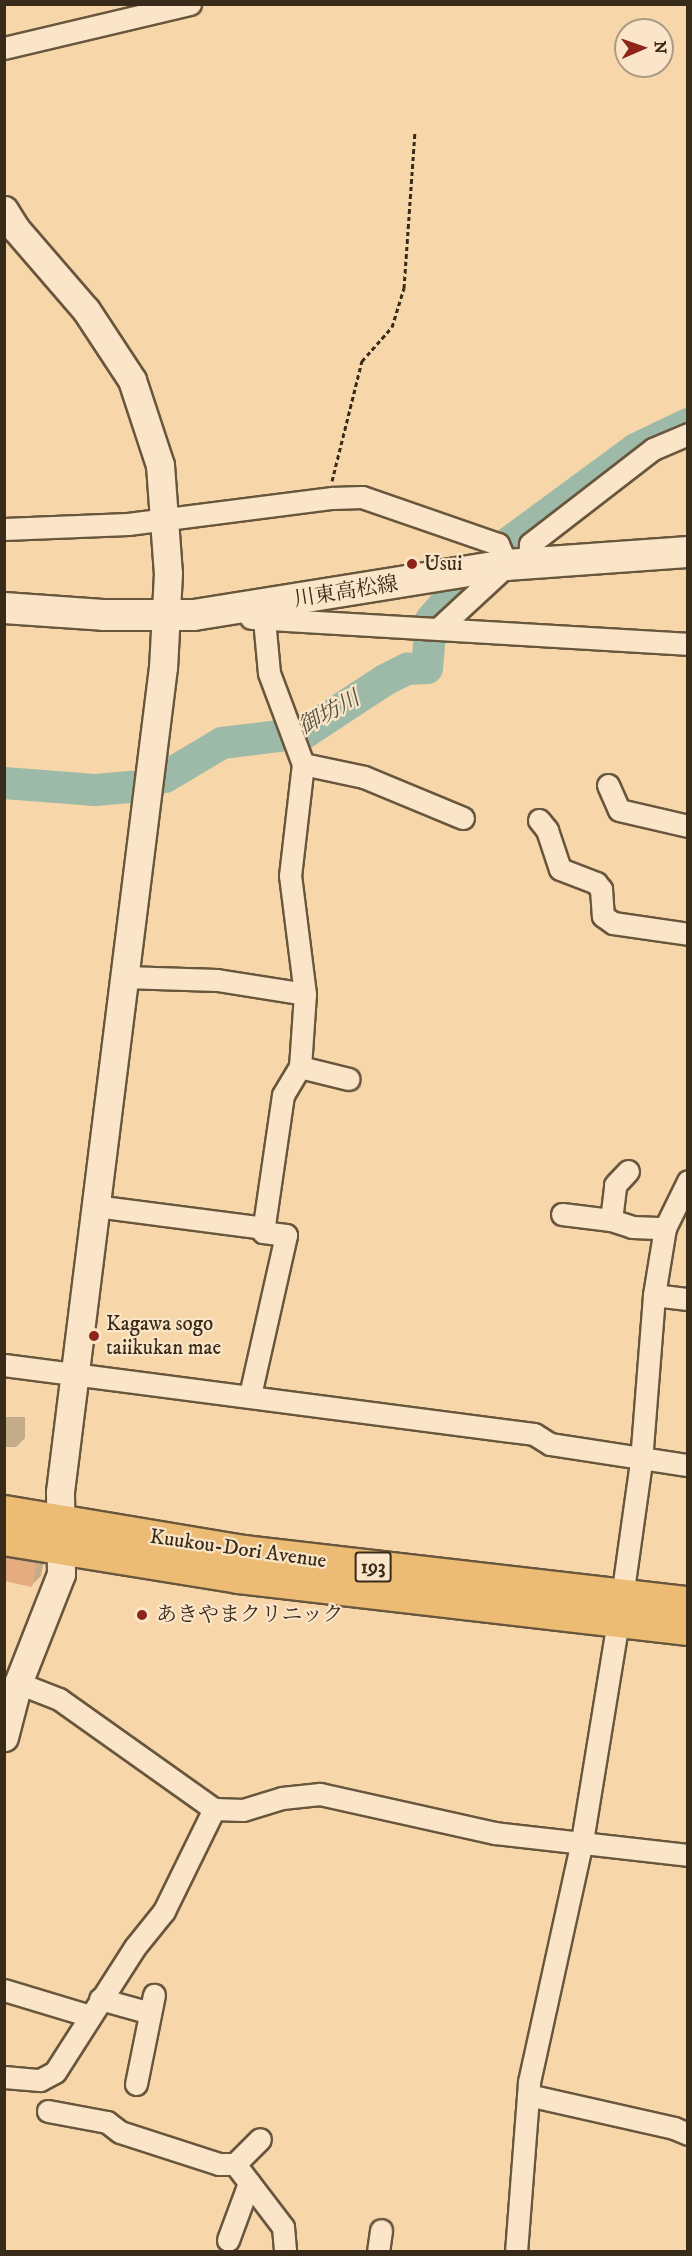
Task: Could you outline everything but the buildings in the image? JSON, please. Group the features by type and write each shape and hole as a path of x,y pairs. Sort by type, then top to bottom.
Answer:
{"highway":[{"name":"Kuukou-Dori Avenue","path":"4,1512 60,1534 238,1576 620,1609 687,1603"},
{"name":"Kuukou-Dori Avenue","path":"4,1538 60,1534"},
{"name":"Kuukou-Dori Avenue","path":"620,1609 687,1628"}],"main road":[{"name":"川東高松線","path":"4,608 164,616 194,615 518,564 687,552"}],"street":[{"path":"4,48 190,4"},
{"path":"4,210 16,229 86,310 132,380 160,465 166,517 163,667 60,1492 61,1574 18,1683 4,1737"},
{"path":"440,627 518,564 530,544 654,449 687,434"},
{"path":"4,529 128,524 166,517 332,498 362,497 394,505 498,544 518,564"},
{"path":"194,615 440,627 687,644"},
{"path":"250,1395 286,1235 263,1232 283,1095 300,1067 305,994 290,876 303,764 269,673 264,619"},
{"path":"303,764 364,777 463,818"},
{"path":"608,785 619,810 687,825"},
{"path":"539,820 547,830 560,869 596,883 601,889 603,916 612,923 687,934"},
{"path":"124,976 217,980 305,994"},
{"path":"300,1067 349,1079"},
{"path":"611,1220 615,1185 628,1170"},
{"path":"516,2252 528,2095 582,1841 620,1609 641,1461 654,1295 665,1228 687,1181"},
{"path":"95,1206 264,1228"},
{"path":"562,1214 611,1220 632,1227 665,1228"},
{"path":"654,1295 687,1299"},
{"path":"4,1365 250,1395 534,1434 550,1444 641,1461 687,1465"},
{"path":"18,1683 68,1704 214,1809 243,1810 282,1798 320,1794 495,1833 582,1841 687,1855"},
{"path":"4,2077 40,2080 55,2072 95,2008 164,1911 214,1809"},
{"path":"4,1990 95,2008 152,2004 136,2084"},
{"path":"528,2095 674,2128 687,2134"},
{"path":"48,2111 107,2122 120,2132 219,2164 235,2164 260,2139"},
{"path":"235,2164 283,2227 285,2252"},
{"path":"228,2240 249,2183"},
{"path":"378,2252 381,2230"}],"path":[{"path":"332,498 332,481 362,361 392,327 404,288 415,132"}],"waterway":[{"name":"御坊川","path":"511,541 636,449 688,424"},
{"name":"御坊川","path":"431,620 454,594"},
{"name":"御坊川","path":"165,777 222,743 304,733 385,680 407,669 427,668 430,633"},
{"name":"御坊川","path":"4,783 95,790 133,787"}],"place":[{"name":"Usui","path":"412,564"},
{"name":"Kagawa sogo taiikukan mae","path":"94,1336"},
{"name":"あきやまクリニック","path":"142,1615"}]}
